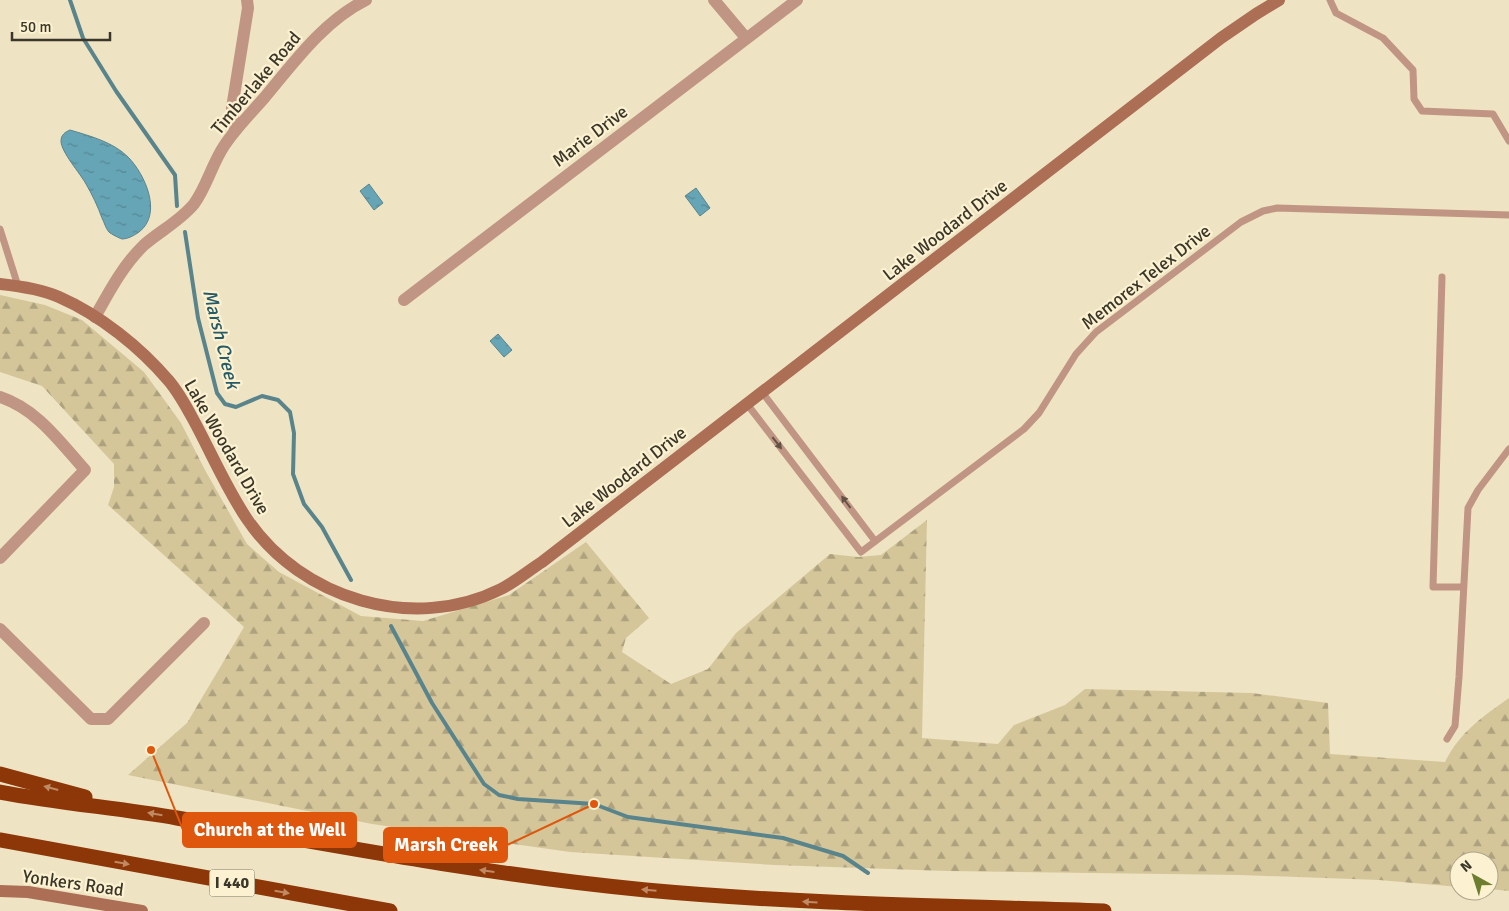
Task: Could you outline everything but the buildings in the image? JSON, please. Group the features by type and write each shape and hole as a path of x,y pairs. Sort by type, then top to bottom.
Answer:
{"highway":[{"path":"0,774 132,810"},
{"path":"0,792 44,800 132,810 464,868 627,888 814,902 1104,911"},
{"name":"I 440","path":"0,840 390,911"},
{"path":"0,848 74,854"}],"street":[{"path":"236,131 232,108 248,8 247,0"},
{"name":"Timberlake Road","path":"95,317 118,276 144,245 168,228 192,206 204,190 223,147 285,73 329,25 352,7 366,0"},
{"path":"714,0 746,38"},
{"name":"Marie Drive","path":"404,300 797,0"},
{"name":"Lake Woodard Drive","path":"0,284 18,286 58,297 95,317 133,346 170,382 246,517 260,536 278,554 310,580 341,595 384,606 403,608 439,607 481,597 501,589 542,562 1221,38 1280,0"},
{"path":"0,397 15,402 42,422 85,470 0,558"},
{"path":"0,629 91,719 108,719 204,623"},
{"name":"Yonkers Road","path":"0,891 28,892 142,911"}],"lane":[{"path":"1330,0 1336,13 1383,38 1413,70 1414,99 1422,112 1492,114 1509,141"},
{"name":"Memorex Telex Drive","path":"747,404 861,552 1024,429 1038,413 1076,354 1096,332 1241,222 1263,211 1277,208 1509,215"},
{"path":"0,229 18,286"},
{"path":"1442,277 1433,587 1463,587"},
{"path":"762,392 876,541"},
{"path":"1447,739 1455,726 1468,508 1478,490 1509,449"}],"green space":[{"path":"0,295 45,305 82,320 144,372 181,423 247,544 279,572 361,616 423,621 509,595 586,542 649,618 626,638 622,652 671,684 708,669 736,633 830,554 858,557 881,555 927,520 922,738 998,744 1014,725 1065,705 1085,689 1252,693 1328,703 1330,754 1445,762 1451,751 1472,726 1509,698 1509,891 1499,890 1499,851 1449,851 1449,886 1379,880 1240,875 947,871 774,865 570,852 372,824 128,775 187,723 244,627 108,505 114,487 114,464 42,386 0,372"}],"water":[{"path":"70,130 101,140 115,147 128,157 140,173 149,194 151,205 150,215 146,224 136,234 122,239 108,231 83,179 67,157 62,146 61,139 63,135"},
{"path":"369,184 383,203 374,210 360,191"},
{"path":"696,188 710,208 700,216 685,196"},
{"path":"498,334 512,350 504,357 490,341"}],"waterway":[{"name":"Marsh Creek","path":"70,0 83,38 116,91 175,175 177,206"},
{"name":"Marsh Creek","path":"185,232 198,318 217,393 225,404 236,407 262,396 278,400 290,412 294,433 293,474 304,504 322,527 351,580"},
{"name":"Marsh Creek","path":"391,626 432,703 484,784 499,795 518,799 594,804 628,817 783,838 843,856 868,873"}],"place":[{"name":"Church at the Well","path":"151,750"},
{"name":"Marsh Creek","path":"594,804"}]}
